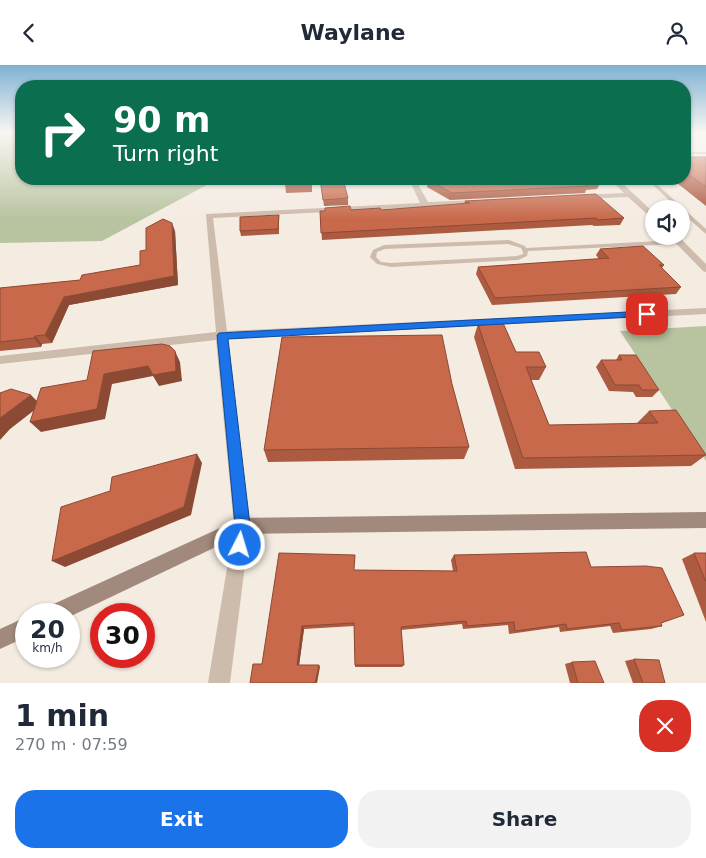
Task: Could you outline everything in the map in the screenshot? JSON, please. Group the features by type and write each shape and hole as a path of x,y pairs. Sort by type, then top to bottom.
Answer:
{"street":[{"path":"415,185 425,205"},
{"path":"620,185 645,209"},
{"path":"574,197 630,195"},
{"path":"219,683 242,525 209,216 485,202"},
{"path":"682,245 706,269"},
{"path":"0,360 222,335 706,311"},
{"path":"77,603 242,525 706,520"},
{"path":"0,639 15,632"}],"lane":[{"path":"655,185 671,200"},
{"path":"690,217 706,231"},
{"path":"525,250 525,255 518,258 391,265 380,263 373,257 373,253 384,247 509,243 519,245 525,250 645,241"}],"green space":[{"path":"0,162 15,162 15,185 207,185 102,241 0,243"},
{"path":"706,326 706,461 620,331"}],"building":[{"path":"691,162 706,162 706,187 691,176"},
{"path":"321,185 345,185 348,198 323,200"},
{"path":"437,185 588,186 452,193"},
{"path":"596,194 624,218 321,233 320,211 325,211 325,208 350,206 351,210 380,208 381,210 470,203 465,201"},
{"path":"279,215 278,229 240,231 240,217"},
{"path":"163,219 172,223 174,276 64,297 45,335 0,342 0,288 80,280 82,275 140,265 140,251 146,250 146,228"},
{"path":"643,246 664,265 659,265 681,287 495,298 478,267 609,258 600,249"},
{"path":"503,323 516,352 539,352 546,367 526,367 549,425 658,423 649,411 676,410 706,455 523,458 478,324"},
{"path":"442,335 452,384 469,447 264,450 282,337"},
{"path":"162,344 170,346 175,351 176,371 153,375 148,366 104,374 97,409 30,422 41,388 87,380 93,351"},
{"path":"619,355 636,355 659,390 642,390 639,385 615,385 601,360 622,360"},
{"path":"11,389 31,395 0,418 0,393"},
{"path":"197,454 184,507 52,561 61,507 110,491 112,477"},
{"path":"586,552 591,567 646,566 662,568 684,615 661,623 662,626 622,630 619,623 567,629 566,624 515,631 514,622 467,626 466,621 401,627 404,665 355,665 354,623 302,626 297,665 319,665 315,683 250,683 253,664 262,664 279,553 355,555 354,570 457,571 454,555"},
{"path":"694,553 706,553 706,582"},
{"path":"634,659 659,660 665,683 643,683"},
{"path":"595,661 604,683 578,683 572,662"}],"route":[{"path":"240,545 242,525 222,335 647,314"}]}
